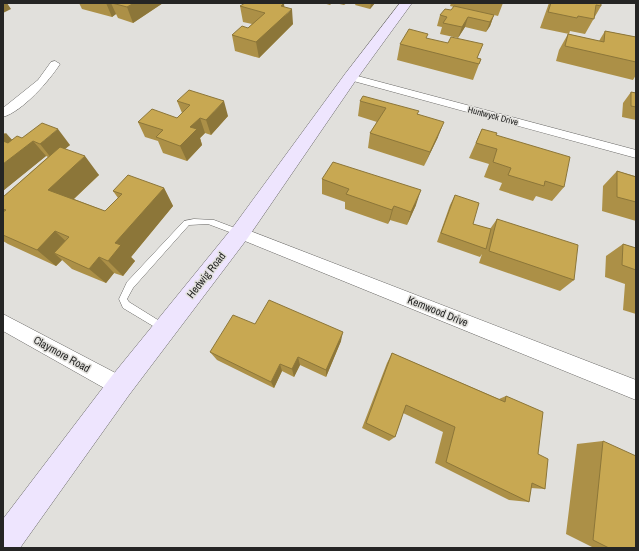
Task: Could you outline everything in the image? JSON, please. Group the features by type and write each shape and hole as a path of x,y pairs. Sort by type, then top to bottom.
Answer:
{"street":[{"name":"Hedwig Road","path":"3,545 120,386 240,233 350,78 406,3"},
{"path":"3,113 19,102 42,82 54,64"},
{"name":"Huntwyck Drive","path":"350,78 636,154"},
{"name":"Kemwood Drive","path":"240,233 636,390"},
{"name":"Claymore Road","path":"3,322 120,386"}],"lane":[{"path":"164,329 126,305 123,299 130,285 187,223 199,220 210,222 240,233"}],"building":[{"path":"112,3 134,3 127,7"},
{"path":"245,3 284,3 281,6 292,9 256,42 232,35 242,26 248,28 265,13 240,6"},
{"path":"551,3 601,3 601,6 596,5 594,19 578,16 577,18 548,12"},
{"path":"454,6 494,15 490,22 468,17 462,27 443,23 447,17 440,15 445,9 451,10"},
{"path":"409,29 428,34 426,38 448,43 451,37 483,44 477,58 481,59 479,64 400,44"},
{"path":"605,31 636,37 636,62 565,46 568,34 604,42"},
{"path":"189,90 224,101 206,120 200,118 190,127 197,129 180,146 156,137 163,130 138,122 152,109 177,118 190,105 177,101"},
{"path":"631,92 636,93 636,107 631,106"},
{"path":"363,96 419,111 417,114 444,122 430,152 370,133 386,108 360,101"},
{"path":"42,123 58,129 40,144 33,141 3,164 3,141 8,143 17,136 22,138"},
{"path":"482,129 497,133 496,135 570,157 564,187 545,181 544,186 508,175 511,168 493,162 497,149 476,143"},
{"path":"60,147 85,156 48,190 105,211 122,194 113,191 128,175 164,188 115,243 121,245 108,261 99,257 89,269 54,253 69,237 55,231 37,250 3,235 3,212 6,210 3,209 3,197"},
{"path":"333,162 421,190 411,212 394,206 392,210 346,194 349,189 322,179"},
{"path":"617,171 636,177 636,202 617,197"},
{"path":"455,195 479,203 473,224 491,229 486,249 441,233"},
{"path":"497,219 578,245 574,280 489,251"},
{"path":"623,244 636,248 636,270 622,265"},
{"path":"269,300 343,332 326,370 298,357 292,369 280,364 271,382 210,352 233,315 255,324"},
{"path":"392,353 505,402 506,396 543,412 538,454 548,459 545,489 532,483 529,502 446,462 455,427 406,405 395,437 366,423"},
{"path":"603,441 636,456 636,548 609,548 593,540"}]}
